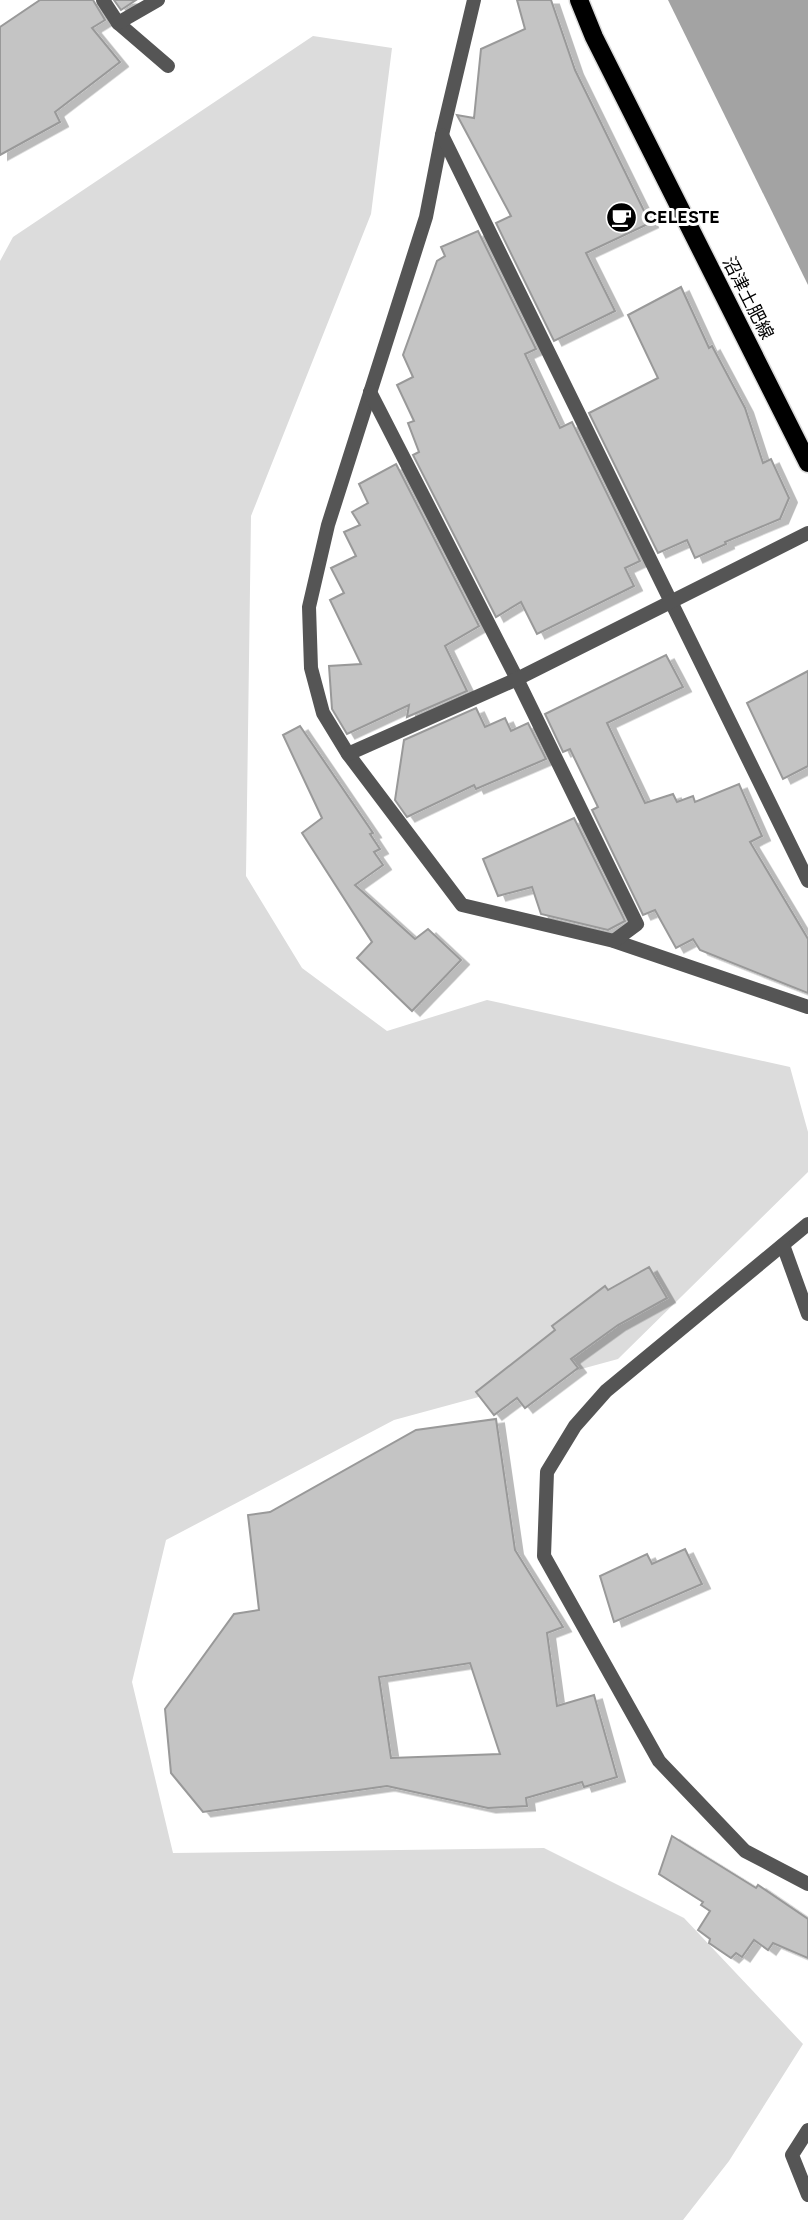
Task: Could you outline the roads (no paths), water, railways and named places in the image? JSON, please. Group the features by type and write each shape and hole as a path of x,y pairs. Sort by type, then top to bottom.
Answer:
{"main road":[{"name":"沼津土肥線","path":"579,0 594,37 808,463"}],"street":[{"path":"103,0 118,23 168,66"},
{"path":"118,23 158,0"},
{"path":"474,0 426,217 328,525 309,607 311,668 323,713 348,754 462,905 614,941 808,1007"},
{"path":"442,135 808,881"},
{"path":"370,392 517,679 637,925 614,941"},
{"path":"348,754 517,679 808,533"},
{"path":"808,1224 606,1391 575,1426 547,1472 544,1556 659,1760 746,1851 808,1884"},
{"path":"783,1245 808,1314"},
{"path":"808,2130 792,2155 808,2194"}],"place":[{"name":"CELESTE","path":"621,217"}]}
